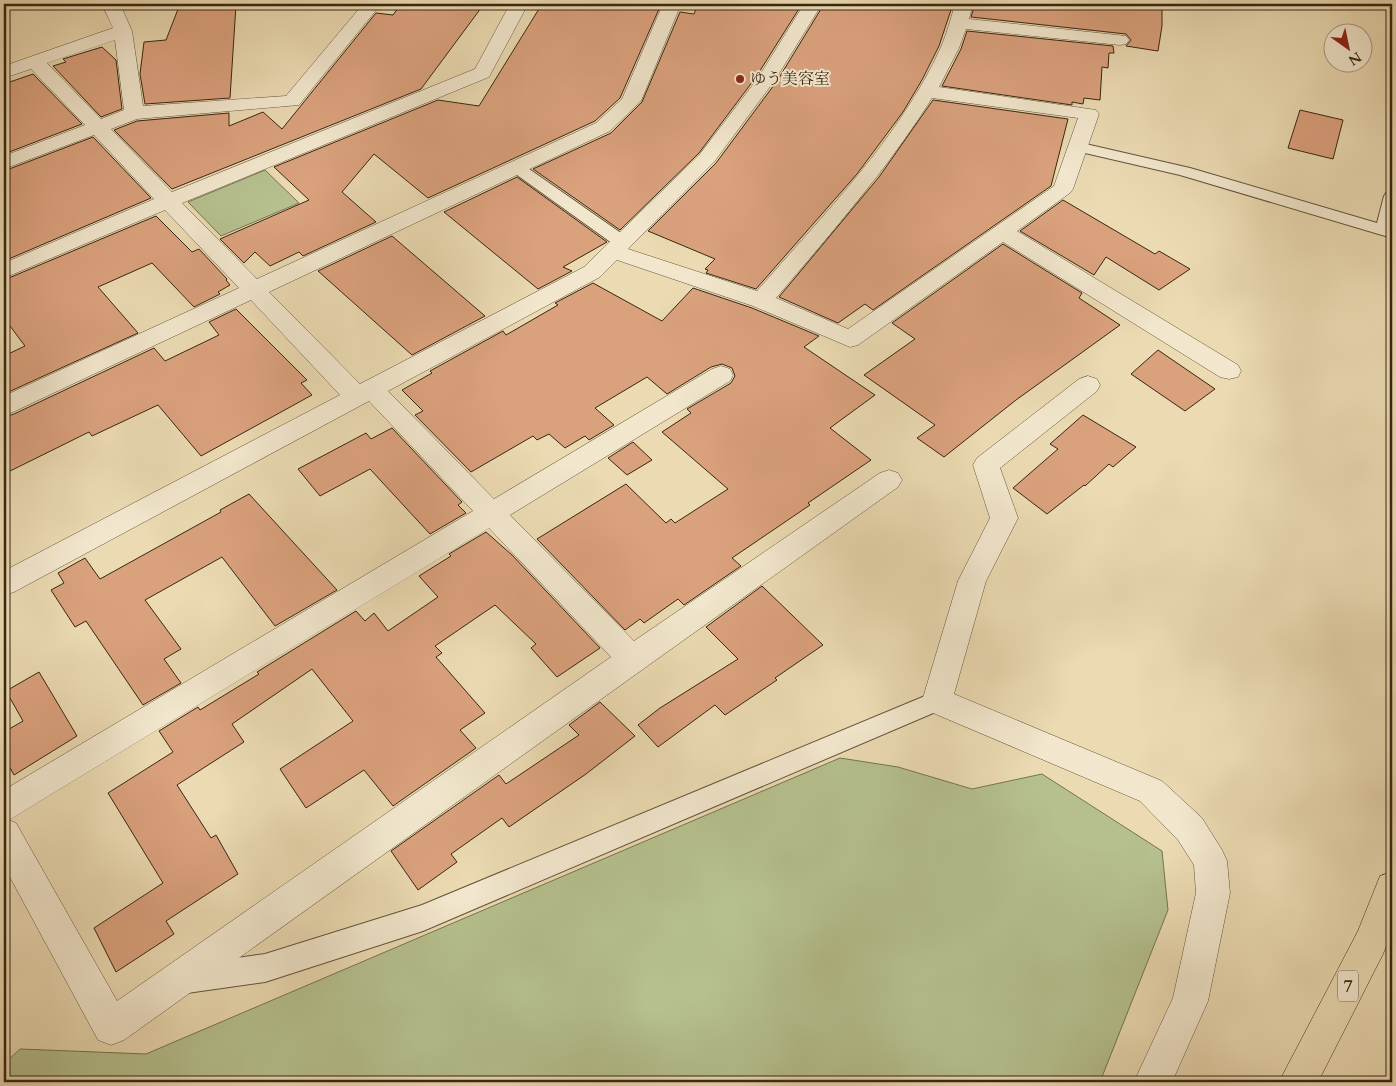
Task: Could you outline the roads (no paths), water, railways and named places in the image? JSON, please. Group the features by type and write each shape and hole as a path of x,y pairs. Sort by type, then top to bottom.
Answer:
{"highway":[{"name":"7","path":"1298,1082 1371,942 1392,888"}],"street":[{"path":"111,4 123,31 134,113"},
{"path":"4,163 134,113 292,101 372,4"},
{"path":"4,271 170,200 482,73 520,4"},
{"path":"4,406 603,127 630,101 672,4"},
{"path":"4,584 592,272 707,158 766,80 813,4"},
{"path":"761,301 876,166 926,91 948,53 964,4"},
{"path":"959,24 1120,40"},
{"path":"4,72 123,31"},
{"path":"34,61 170,200 253,289 492,512 632,659"},
{"path":"618,247 761,301 850,339 1063,189 1089,114 926,91"},
{"path":"1003,232 1229,371"},
{"path":"4,807 721,375"},
{"path":"1088,385 986,465 1004,518 972,581 937,701 1151,792 1190,829 1210,861 1213,893 1190,1000 1153,1082"},
{"path":"4,834 111,1027 889,480"}],"lane":[{"path":"1077,147 1184,171 1388,231 1392,196"},
{"path":"516,166 618,247"},
{"path":"177,980 265,968 423,918 937,701"}],"place":[{"name":"ゆう美容室","path":"740,79"}]}
